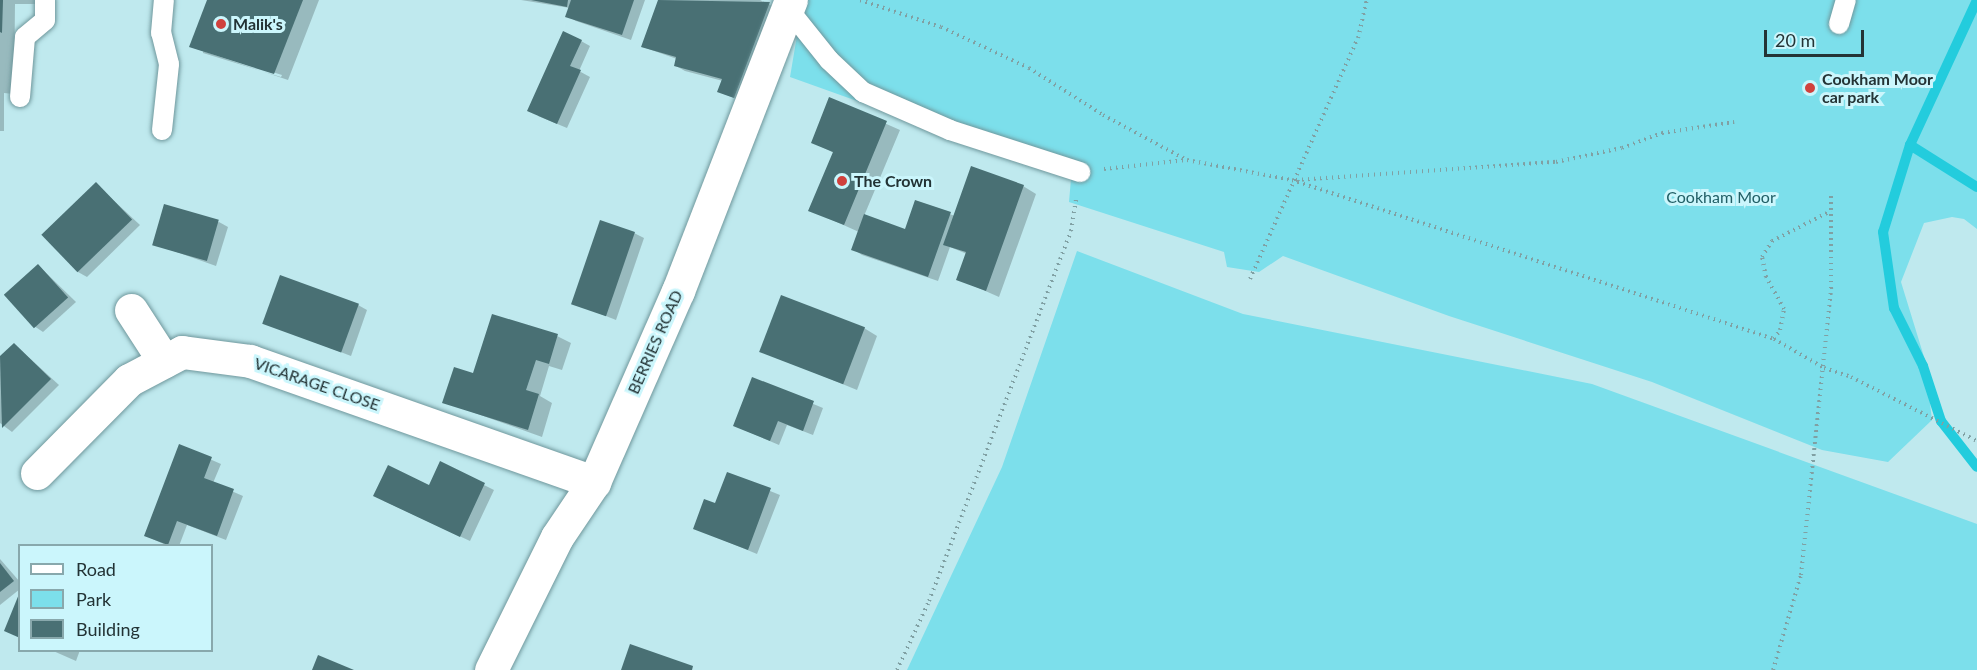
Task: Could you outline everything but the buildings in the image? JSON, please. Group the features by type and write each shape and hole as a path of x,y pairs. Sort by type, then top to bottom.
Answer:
{"street":[{"name":"BERRIES ROAD","path":"491,670 557,537 594,482 678,291 790,5"},
{"path":"131,310 164,361"},
{"name":"VICARAGE CLOSE","path":"37,473 129,380 182,352 250,360 594,482"}],"lane":[{"path":"20,97 25,37 45,20 45,0"},
{"path":"162,130 169,64 161,33 164,0"},
{"path":"1839,24 1846,0"},
{"path":"790,5 829,60 863,92 950,130 1080,172"}],"path":[{"path":"860,0 941,27 1029,68 1103,115 1187,160"},
{"path":"1250,279 1292,180 1358,38 1367,0"},
{"path":"1292,180 1556,162 1622,148 1662,133 1734,122"},
{"path":"897,670 929,601 1071,231 1080,172 1187,160 1292,180 1774,339 1824,368 1909,406 1977,441"},
{"path":"1773,670 1800,575 1831,288 1831,193"},
{"path":"1774,339 1780,330 1784,309 1766,278 1762,257 1772,241 1831,211"}],"green space":[{"name":"Cookham Moor","path":"803,0 1977,0 1977,229 1964,219 1952,217 1924,223 1901,282 1925,360 1932,420 1888,462 1822,450 1652,382 1449,316 1283,256 1259,272 1227,267 1224,252 1069,202 1072,167 885,111 790,77"},
{"path":"1077,251 1243,314 1592,384 1977,524 1977,670 907,670 1002,467"}],"waterway":[{"path":"1977,0 1910,145 1883,232 1894,308 1923,366 1941,421 1977,467"},
{"path":"1910,145 1977,187"}],"place":[{"name":"Malik's","path":"221,24"},
{"name":"Cookham Moor car park","path":"1810,88"},
{"name":"The Crown","path":"842,181"}]}
